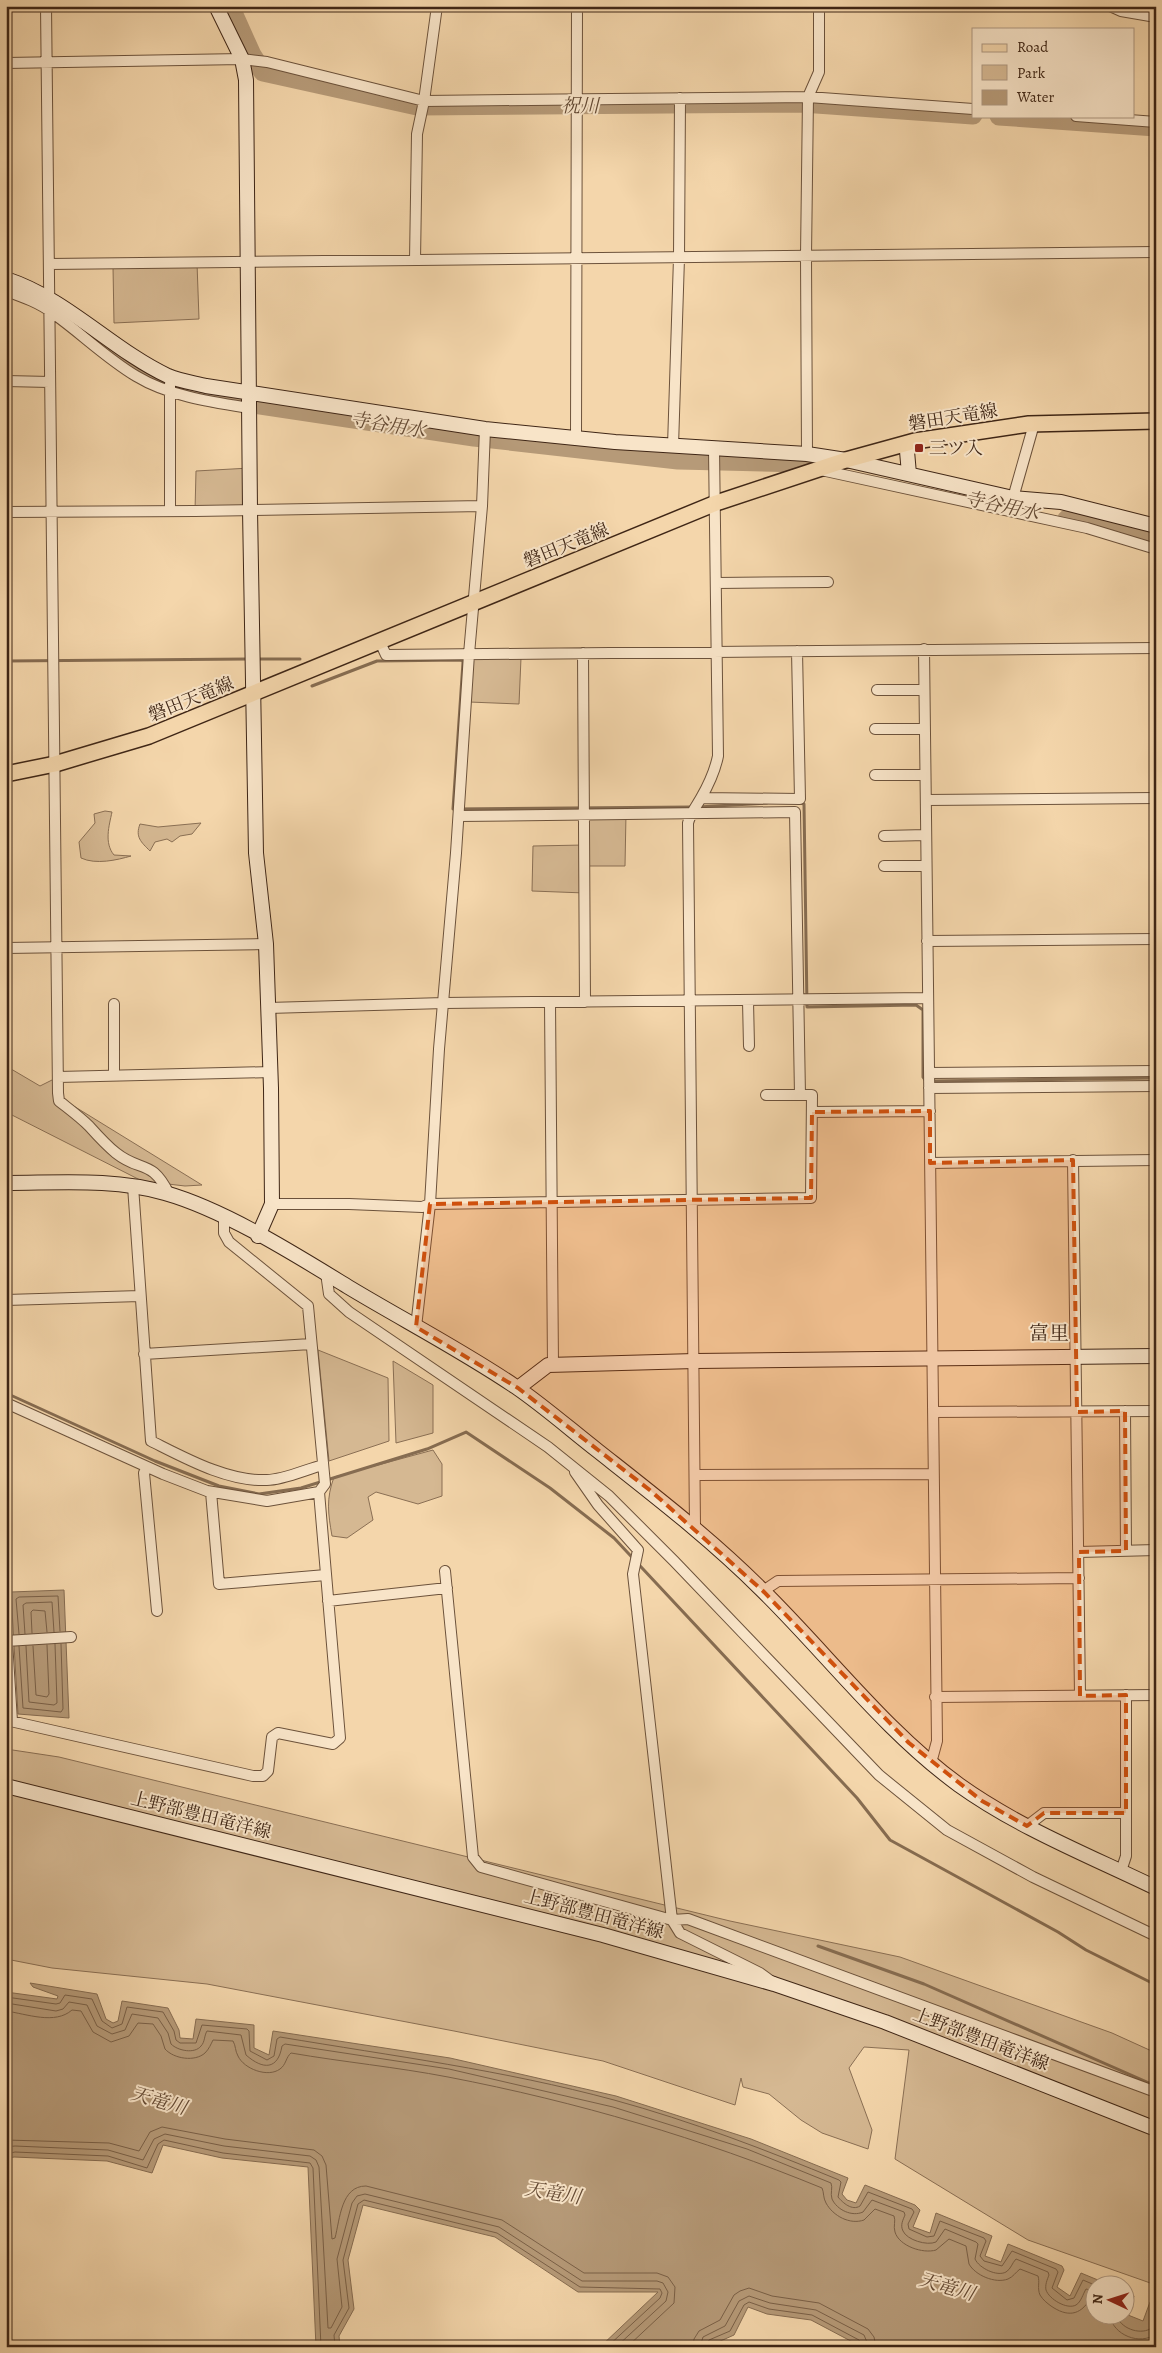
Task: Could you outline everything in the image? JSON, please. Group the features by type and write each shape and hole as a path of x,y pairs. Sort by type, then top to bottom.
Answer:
{"main road":[{"name":"磐田天竜線","path":"6,774 56,764 149,736 716,503 846,460 915,441 1034,424 1156,421"}],"street":[{"path":"46,6 59,1101 119,1156 150,1169 161,1178 169,1194"},
{"path":"216,6 242,59 246,80 250,510 255,694 256,853 266,944 272,1204 258,1236"},
{"path":"415,260 417,134 424,100 437,6"},
{"path":"576,438 578,258 577,6"},
{"path":"807,454 806,256 808,97 819,72 819,6"},
{"path":"1110,6 1121,11 1156,16"},
{"path":"6,63 242,59 267,62 424,100 808,97 972,109"},
{"path":"673,446 679,258 680,98"},
{"path":"1103,118 1156,122"},
{"path":"49,264 1156,252"},
{"path":"6,279 133,357 170,384 212,402 249,408"},
{"path":"6,291 49,304"},
{"path":"6,382 50,382"},
{"path":"170,384 206,386 249,392 484,429 673,446 807,454 846,460 1013,498 1061,502 1156,526"},
{"path":"170,384 170,511"},
{"path":"1013,498 1034,424"},
{"path":"416,1327 430,1204 469,654 482,506 484,429"},
{"path":"909,474 908,451 915,441"},
{"path":"695,1527 695,1362 690,1200 688,822 690,813 701,798 716,769 718,756 714,449"},
{"path":"819,470 1086,528 1156,549"},
{"path":"6,512 482,506"},
{"path":"716,583 828,582"},
{"path":"380,642 386,655 1156,648"},
{"path":"924,649 937,1741 931,1762"},
{"path":"701,798 800,799 797,651"},
{"path":"583,653 585,1002"},
{"path":"877,690 924,690"},
{"path":"875,730 925,729"},
{"path":"875,775 925,775"},
{"path":"926,800 1156,798"},
{"path":"459,816 795,812 800,1095"},
{"path":"884,836 926,835"},
{"path":"884,866 926,866"},
{"path":"927,941 1156,939"},
{"path":"6,948 266,944"},
{"path":"268,1008 444,1003 689,1002 928,998"},
{"path":"748,1001 750,1046"},
{"path":"550,1002 553,1365"},
{"path":"114,1004 114,1076"},
{"path":"929,1073 1156,1071"},
{"path":"58,1076 270,1072"},
{"path":"929,1088 1156,1086"},
{"path":"272,1204 349,1204 422,1207 430,1204 811,1198 812,1095 766,1094"},
{"path":"812,1112 930,1111"},
{"path":"1073,1160 1080,1696"},
{"path":"930,1162 1156,1160"},
{"path":"6,1183 91,1183 133,1186 169,1194 224,1218 258,1236 326,1274 518,1388 695,1527 763,1591 908,1743 931,1762 982,1801 1027,1826 1156,1888"},
{"path":"133,1186 151,1441 198,1465 248,1478 269,1480 323,1465"},
{"path":"71,1637 7,1641 9,1721 253,1776 263,1776 268,1771 272,1736 278,1733 334,1744 340,1738 320,1492 325,1484 308,1306 229,1242 224,1233 224,1218"},
{"path":"326,1274 329,1294 349,1312 548,1448 609,1496 674,1561 879,1775 947,1830 979,1848 1156,1936"},
{"path":"6,1300 140,1296"},
{"path":"144,1354 312,1344"},
{"path":"518,1388 548,1365 1156,1356"},
{"path":"6,1403 147,1467 211,1492 267,1501 320,1492"},
{"path":"933,1412 1156,1411"},
{"path":"1125,1412 1126,1551"},
{"path":"147,1467 144,1473 157,1611"},
{"path":"572,1467 578,1480 638,1550 633,1574 672,1920 680,1933 760,1973 774,1984"},
{"path":"695,1475 933,1474"},
{"path":"211,1492 219,1584 326,1575"},
{"path":"1079,1552 1156,1550"},
{"path":"445,1571 473,1858 481,1867 672,1920 688,1919 1156,2092"},
{"path":"763,1591 778,1581 1079,1578"},
{"path":"328,1601 447,1588"},
{"path":"1121,1871 1126,1856 1126,1695"},
{"path":"935,1697 1156,1695"},
{"name":"上野部豊田竜洋線","path":"6,1786 603,1935 774,1984 885,2022 1156,2129"},
{"path":"1027,1826 1044,1813 1126,1813"}],"highlighted area":[{"path":"930,1111 930,1163 1073,1160 1077,1412 1125,1411 1126,1551 1079,1552 1080,1696 1126,1695 1126,1813 1044,1813 1027,1826 982,1801 909,1743 763,1591 651,1491 518,1388 416,1327 430,1204 811,1198 812,1112"}],"green space":[{"path":"197,263 199,319 114,323 113,267"},
{"path":"250,468 250,510 195,511 196,471"},
{"path":"473,657 521,658 519,704 469,702"},
{"path":"105,811 112,812 108,834 111,850 114,855 131,856 100,861 81,858 79,842 95,823 94,814"},
{"path":"584,814 626,814 625,866 585,866 585,893 532,891 533,846 584,845"},
{"path":"201,823 192,834 180,836 172,842 167,839 155,842 150,851 142,842 138,832 140,824 158,827"},
{"path":"6,1066 40,1086 58,1077 59,1097 202,1185 185,1186 142,1181 6,1112"},
{"path":"318,1350 388,1378 389,1441 329,1461"},
{"path":"393,1361 433,1385 433,1433 396,1443"},
{"path":"433,1450 442,1464 442,1496 418,1504 376,1492 368,1497 373,1520 347,1538 332,1536 328,1506 334,1477"},
{"path":"6,1749 59,1757 730,1921 900,1957 1112,2033 1156,2053 1156,2285 1028,2240 895,2159 909,2050 864,2047 849,2068 872,2130 868,2149 822,2133 801,2120 769,2094 743,2087 741,2078 735,2105 603,2061 454,2031 207,1984 52,1968 6,1959"}],"water":[{"path":"64,1590 69,1718 18,1714 11,1592"},
{"name":"天竜川","path":"30,1983 97,1994 106,2019 113,2023 118,2021 122,2001 168,2008 179,2030 180,2038 193,2039 196,2019 254,2025 254,2048 269,2055 273,2031 450,2058 616,2096 751,2139 848,2178 842,2194 847,2200 856,2203 865,2185 915,2205 920,2210 913,2227 930,2233 936,2213 992,2236 985,2256 1001,2262 1008,2244 1062,2266 1064,2270 1057,2287 1070,2296 1081,2273 1088,2276 1084,2276 1084,2326 1134,2326 1134,2317 1143,2321 1150,2302 1156,2304 1156,2347 862,2347 811,2320 767,2314 748,2307 734,2335 707,2347 600,2347 658,2292 578,2292 495,2237 363,2205 348,2260 354,2309 339,2336 340,2347 316,2347 308,2167 222,2158 163,2145 152,2173 107,2161 14,2157 6,2159 6,1992 57,1999 58,1996 33,1987"}],"waterway":[{"name":"祝川","path":"230,6 252,55 263,72 417,106 802,103 972,115"},
{"name":"祝川","path":"1028,118 1156,127"},
{"name":"寺谷用水","path":"72,322 138,368 173,385 213,398 474,437 678,460 801,463"},
{"name":"寺谷用水","path":"1067,519 1095,525 1156,544"},
{"path":"6,661 248,659"},
{"path":"257,659 300,659"},
{"path":"312,686 377,661 461,660 463,662 453,809 692,807"},
{"path":"698,807 767,803"},
{"path":"800,803 804,804 807,1007 916,1005 923,1010 923,1077 926,1081"},
{"path":"932,1081 1156,1078"},
{"path":"6,1393 155,1461 219,1486 259,1494 301,1488 427,1449 466,1432 550,1488 614,1538 857,1798 890,1840 1058,1932 1086,1950 1156,1985"},
{"path":"818,1946 924,1984 1156,2086"}],"place":[{"name":"三ツ入","path":"919,448"}],"district":[{"name":"富里","path":"1049,1333"}]}
